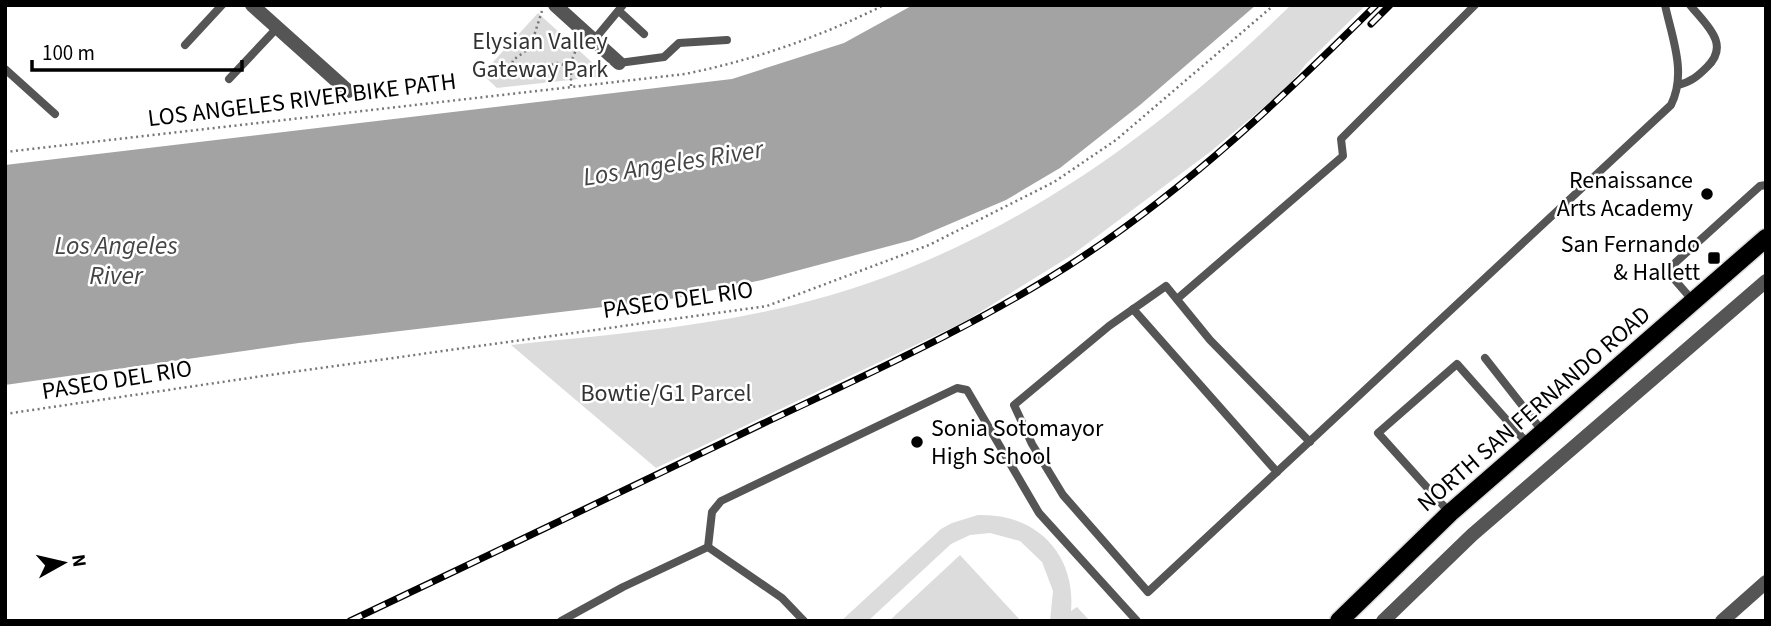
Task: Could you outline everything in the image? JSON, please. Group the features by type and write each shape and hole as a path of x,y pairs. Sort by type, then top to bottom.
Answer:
{"main road":[{"name":"NORTH SAN FERNANDO ROAD","path":"1339,621 1450,513 1766,238"}],"street":[{"path":"252,5 348,91"},
{"path":"555,5 619,63"},
{"path":"1383,621 1472,536 1766,281"},
{"path":"1722,621 1766,582"}],"lane":[{"path":"185,46 222,5"},
{"path":"1177,299 1343,156 1341,139 1475,5"},
{"path":"1310,442 1210,340 1166,286 1109,326 1014,405 1032,444 1063,495 1149,592 1277,472 1310,442 1671,105 1678,91 1679,73 1665,5"},
{"path":"1678,85 1694,80 1714,61 1717,54 1715,38 1690,5"},
{"path":"590,37 621,8 644,34"},
{"path":"229,79 277,28"},
{"path":"619,63 664,57 679,44 727,40"},
{"path":"5,69 55,114"},
{"path":"1694,302 1674,279 1672,268 1760,186 1766,186"},
{"path":"1133,310 1277,472"},
{"path":"1485,358 1543,432"},
{"path":"1450,513 1378,433 1457,364 1528,445"},
{"path":"708,547 712,512 721,501 957,388 967,390 1039,513 1137,621"},
{"path":"561,621 623,587 708,547"},
{"path":"708,547 782,598 804,621"}],"path":[{"path":"544,5 530,48 513,60 515,72 527,74 557,63 569,66 572,62"},
{"name":"LOS ANGELES RIVER BIKE PATH","path":"5,152 684,74 752,58 826,32 884,5"},
{"name":"PASEO DEL RIO","path":"5,414 767,306 929,244 1054,182 1116,140 1274,5"},
{"path":"571,87 574,50 590,37"}],"green space":[{"name":"Bowtie/G1 Parcel","path":"1291,5 1366,5 1306,64 1287,88 1210,152 1072,255 964,322 656,468 511,345 653,330 759,313 865,284 934,258 999,226 1062,189 1123,148 1181,103"},
{"name":"Elysian Valley Gateway Park","path":"538,13 607,76 497,88 482,74"},
{"path":"978,515 999,516 1017,521 1048,540 1067,571 1071,611 1077,607 1089,620 1050,621 1053,591 1042,562 1020,541 990,533 970,535 951,544 868,621 841,621 941,529"},
{"path":"960,555 1021,621 889,621"}],"water":[{"name":"Los Angeles River","path":"913,5 1256,5 1140,105 1060,168 1006,200 912,240 762,280 670,299 299,343 5,385 5,165 732,79 844,43"}],"railway":[{"path":"350,621 883,367 964,326 1043,281 1122,229 1199,170 1307,73 1376,5"},
{"path":"1371,24 1390,5"}],"place":[{"name":"Renaissance Arts Academy","path":"1707,194"},
{"name":"San Fernando & Hallett","path":"1714,258"},
{"name":"Sonia Sotomayor High School","path":"917,442"}]}
